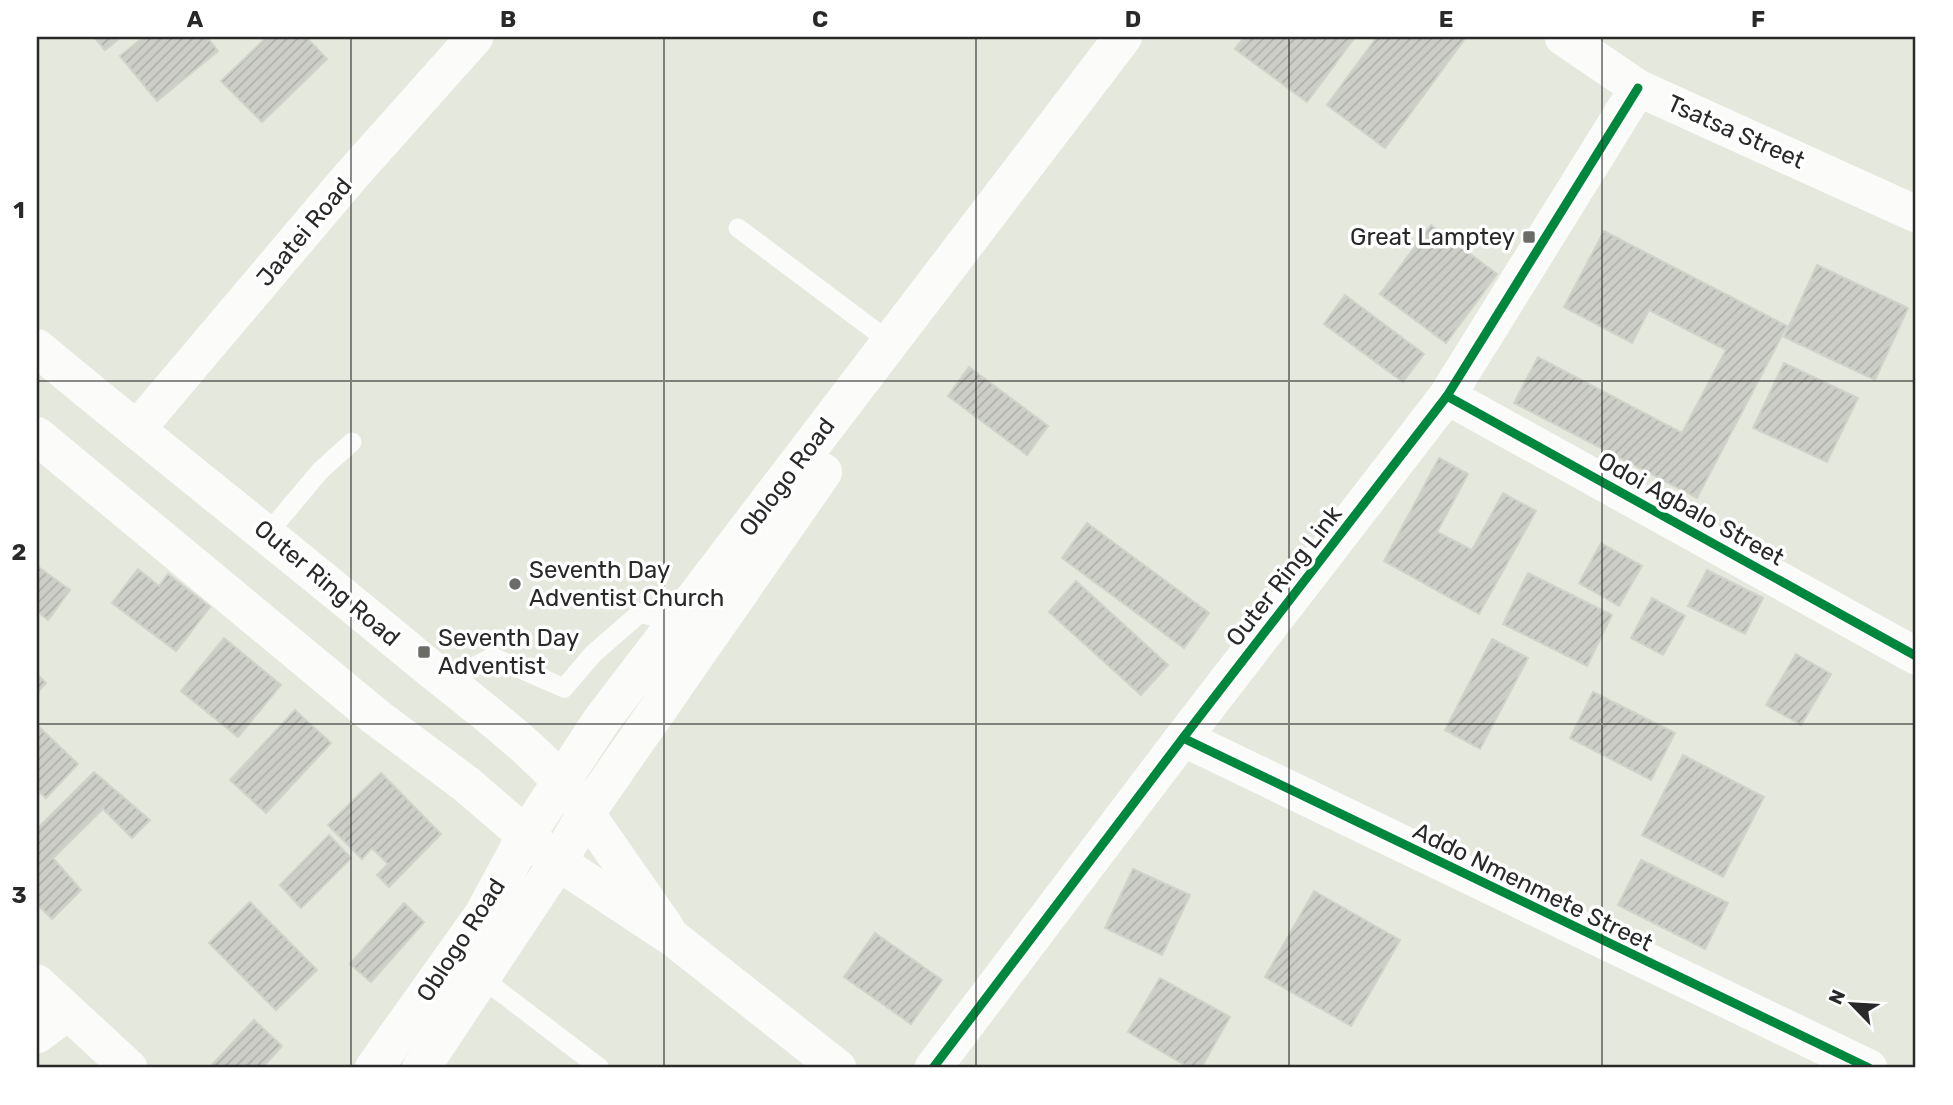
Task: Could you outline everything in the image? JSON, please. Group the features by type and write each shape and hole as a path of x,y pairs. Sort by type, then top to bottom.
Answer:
{"main road":[{"name":"Oblogo Road","path":"374,1068 483,915 525,837 601,721 1123,37"},
{"name":"Oblogo Road","path":"421,1068 558,862 586,813 761,559 933,319 1088,111 1152,37"},
{"name":"Outer Ring Road","path":"37,348 136,430 268,533 445,681 562,781 586,813"},
{"name":"Outer Ring Road","path":"37,436 376,717 467,784 525,837 558,862"}],"street":[{"name":"Jaatei Road","path":"136,430 350,177 475,37"},
{"name":"Tsatsa Street","path":"1563,37 1638,88 1916,214"},
{"name":"Outer Ring Link","path":"933,1068 1183,737 1447,396 1638,88"},
{"name":"Odoi Agbalo Street","path":"1447,396 1916,656"},
{"name":"Addo Nmenmete Street","path":"1183,737 1869,1068"},
{"name":"Outer Ring Road","path":"586,813 614,855 638,883 673,938"},
{"name":"Outer Ring Road","path":"558,862 673,938 838,1068"},
{"path":"37,983 129,1068"},
{"path":"37,1035 68,1012"}],"lane":[{"path":"738,228 890,342"},
{"path":"268,533 320,471 352,442"},
{"path":"445,681 493,657 564,688 593,654 640,613 677,623"},
{"path":"482,978 600,1068"}],"building":[{"path":"94,37 121,37 105,50"},
{"path":"144,37 207,37 218,51 157,101 120,56"},
{"path":"267,37 306,37 327,59 262,122 221,81"},
{"path":"1244,37 1355,37 1307,102 1235,49"},
{"path":"1377,37 1466,37 1385,148 1327,105"},
{"path":"1431,225 1497,274 1446,343 1380,294"},
{"path":"1604,231 1787,326 1697,498 1514,403 1538,357 1682,433 1726,350 1649,310 1632,343 1564,307"},
{"path":"1817,265 1908,308 1875,380 1784,337"},
{"path":"1345,295 1424,354 1403,382 1324,324"},
{"path":"1784,363 1858,398 1827,462 1753,428"},
{"path":"969,367 1048,426 1027,455 948,396"},
{"path":"1439,458 1468,474 1437,532 1472,550 1503,493 1536,511 1479,614 1384,561"},
{"path":"1087,523 1209,613 1184,648 1062,558"},
{"path":"1601,543 1642,566 1619,606 1579,583"},
{"path":"37,566 70,590 48,620 37,611"},
{"path":"138,569 159,586 168,574 210,607 176,651 112,603"},
{"path":"1707,570 1763,598 1745,634 1688,606"},
{"path":"1528,573 1612,615 1587,666 1503,624"},
{"path":"1076,581 1168,665 1141,695 1049,612"},
{"path":"1652,598 1685,616 1663,655 1631,638"},
{"path":"224,638 281,685 238,737 181,691"},
{"path":"1492,639 1528,658 1480,749 1445,730"},
{"path":"1796,654 1831,674 1801,725 1766,705"},
{"path":"37,674 46,683 37,693"},
{"path":"1593,692 1675,733 1651,780 1570,738"},
{"path":"295,710 331,743 266,813 230,780"},
{"path":"37,725 78,764 46,798 37,789"},
{"path":"1683,755 1764,797 1723,877 1642,835"},
{"path":"94,772 150,820 132,838 103,809 53,858 81,890 52,919 37,904 37,829"},
{"path":"381,773 441,834 389,887 377,875 388,864 372,848 362,859 328,825"},
{"path":"329,835 351,858 301,908 280,885"},
{"path":"1641,860 1728,903 1705,949 1618,905"},
{"path":"1133,869 1190,895 1162,955 1105,928"},
{"path":"1314,891 1400,940 1351,1026 1265,977"},
{"path":"250,902 317,970 276,1010 209,943"},
{"path":"404,903 424,922 371,982 350,964"},
{"path":"875,933 942,980 911,1024 844,977"},
{"path":"1160,978 1230,1017 1201,1068 1190,1068 1128,1032"},
{"path":"254,1020 282,1046 262,1068 209,1068"}],"cycle path":[{"path":"933,1068 1447,396 1638,88"},
{"path":"1447,396 1916,656"},
{"path":"1183,738 1869,1068"}],"place":[{"name":"Great Lamptey","path":"1529,237"},
{"name":"Seventh Day Adventist Church","path":"515,584"},
{"name":"Seventh Day Adventist","path":"424,652"}]}
